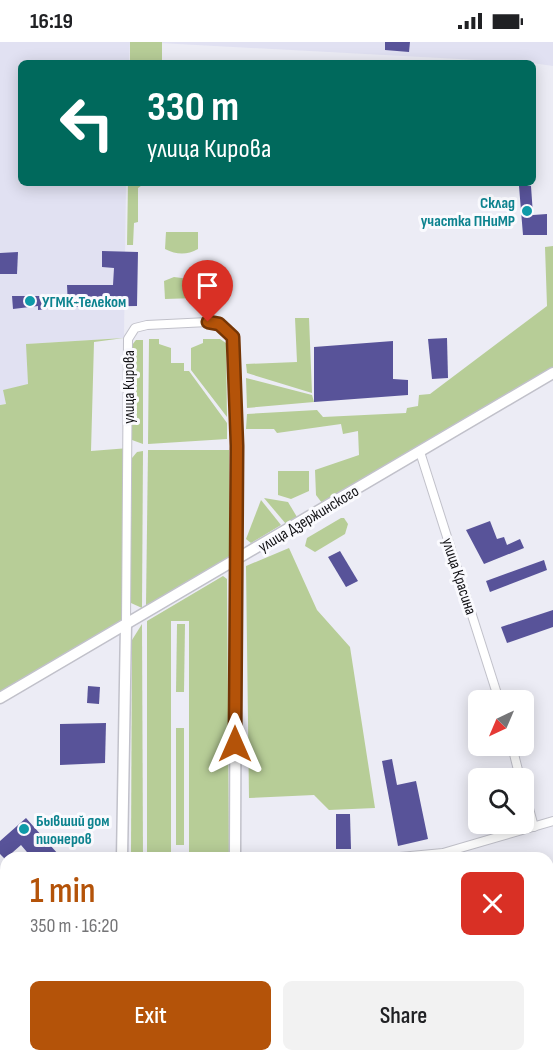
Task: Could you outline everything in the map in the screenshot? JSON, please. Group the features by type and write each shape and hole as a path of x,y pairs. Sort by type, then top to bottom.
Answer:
{"street":[{"name":"улица Кирова","path":"122,852 128,342 135,328 147,325 208,322 219,324 233,337 237,446 235,852"},
{"name":"улица Дзержинского","path":"0,698 553,373"},
{"name":"улица Красина","path":"420,452 496,690"},
{"path":"534,827 553,821"},
{"path":"456,852 512,834"}],"shaded area":[{"path":"0,42 130,42 129,60 18,60 18,186 126,186 124,338 27,344 28,385 4,390 6,404 0,405"},
{"path":"141,42 553,42 553,66 536,64 536,60 476,60"}],"green space":[{"path":"130,42 162,42 162,60 130,60"},
{"path":"128,186 141,186 138,188 138,222 134,223 133,245 127,245"},
{"path":"166,232 198,232 198,249 182,254 165,249"},
{"path":"553,246 553,370 322,503 316,495 315,470 359,455 358,431 343,434 341,424 277,433 274,429 246,429 247,414 317,410 323,417 406,413 407,408 418,406 419,395 430,394 547,306 545,247"},
{"path":"174,277 197,280 197,298 165,299 164,281"},
{"path":"295,318 309,318 312,393 247,373 246,364 297,362"},
{"path":"124,338 94,342 91,451 129,448 126,624 0,698 0,405 6,404 3,390 28,384 26,344"},
{"path":"149,339 159,339 159,344 171,348 171,363 184,363 184,371 189,371 227,423 227,439 148,444"},
{"path":"203,339 220,339 226,343 227,417 191,370 191,348 203,343"},
{"path":"136,340 143,340 143,444 132,440 132,345"},
{"path":"246,378 312,395 314,402 247,408"},
{"path":"148,450 229,450 229,559 146,606"},
{"path":"143,451 142,608 131,603 130,597 132,458 137,452"},
{"path":"278,471 309,471 309,491 291,499 278,495"},
{"path":"264,498 288,502 297,517 286,524"},
{"path":"261,500 281,525 251,543 246,539"},
{"path":"344,518 348,524 345,534 315,552 305,546 307,538"},
{"path":"289,548 317,610 350,647 375,808 329,810 314,795 249,798 246,566"},
{"path":"223,576 227,579 229,852 189,852 189,621 171,621 171,852 147,852 147,621"},
{"path":"142,624 143,852 131,852 132,640"},
{"path":"177,624 185,624 184,692 176,692"},
{"path":"176,728 184,728 184,845 176,845"}],"building":[{"path":"385,42 410,42 409,52 385,50"},
{"name":"Склад участка ПНиМР","path":"519,186 531,186 533,215 547,214 547,235 523,235"},
{"path":"102,251 138,252 137,306 68,307 67,285 113,285 114,268 102,267"},
{"path":"18,252 17,274 0,274 0,253"},
{"name":"УГМК-Телеком","path":"12,296 48,296 48,309 38,310 38,306 13,309"},
{"path":"447,338 448,378 432,379 428,339"},
{"path":"393,341 393,379 408,380 408,395 314,402 314,347"},
{"path":"490,521 497,539 504,537 507,545 520,539 524,548 484,564 466,530"},
{"path":"340,551 358,581 346,587 328,557"},
{"path":"544,560 547,570 490,592 486,581"},
{"path":"553,610 553,627 507,643 501,627"},
{"path":"88,686 100,687 99,704 87,703"},
{"path":"106,723 105,763 60,765 60,724"},
{"path":"392,759 397,785 416,781 428,839 398,846 382,761"},
{"path":"336,814 350,814 351,849 336,849"},
{"name":"Бывший дом пионеров","path":"26,818 56,852 27,852 21,845 13,852 0,852 0,841"}],"place":[{"name":"Склад участка ПНиМР","path":"527,211"},
{"name":"УГМК-Телеком","path":"30,301"},
{"name":"Бывший дом пионеров","path":"24,829"}],"route":[{"path":"208,322 219,324 233,337 235,364 237,446 235,744"}]}
